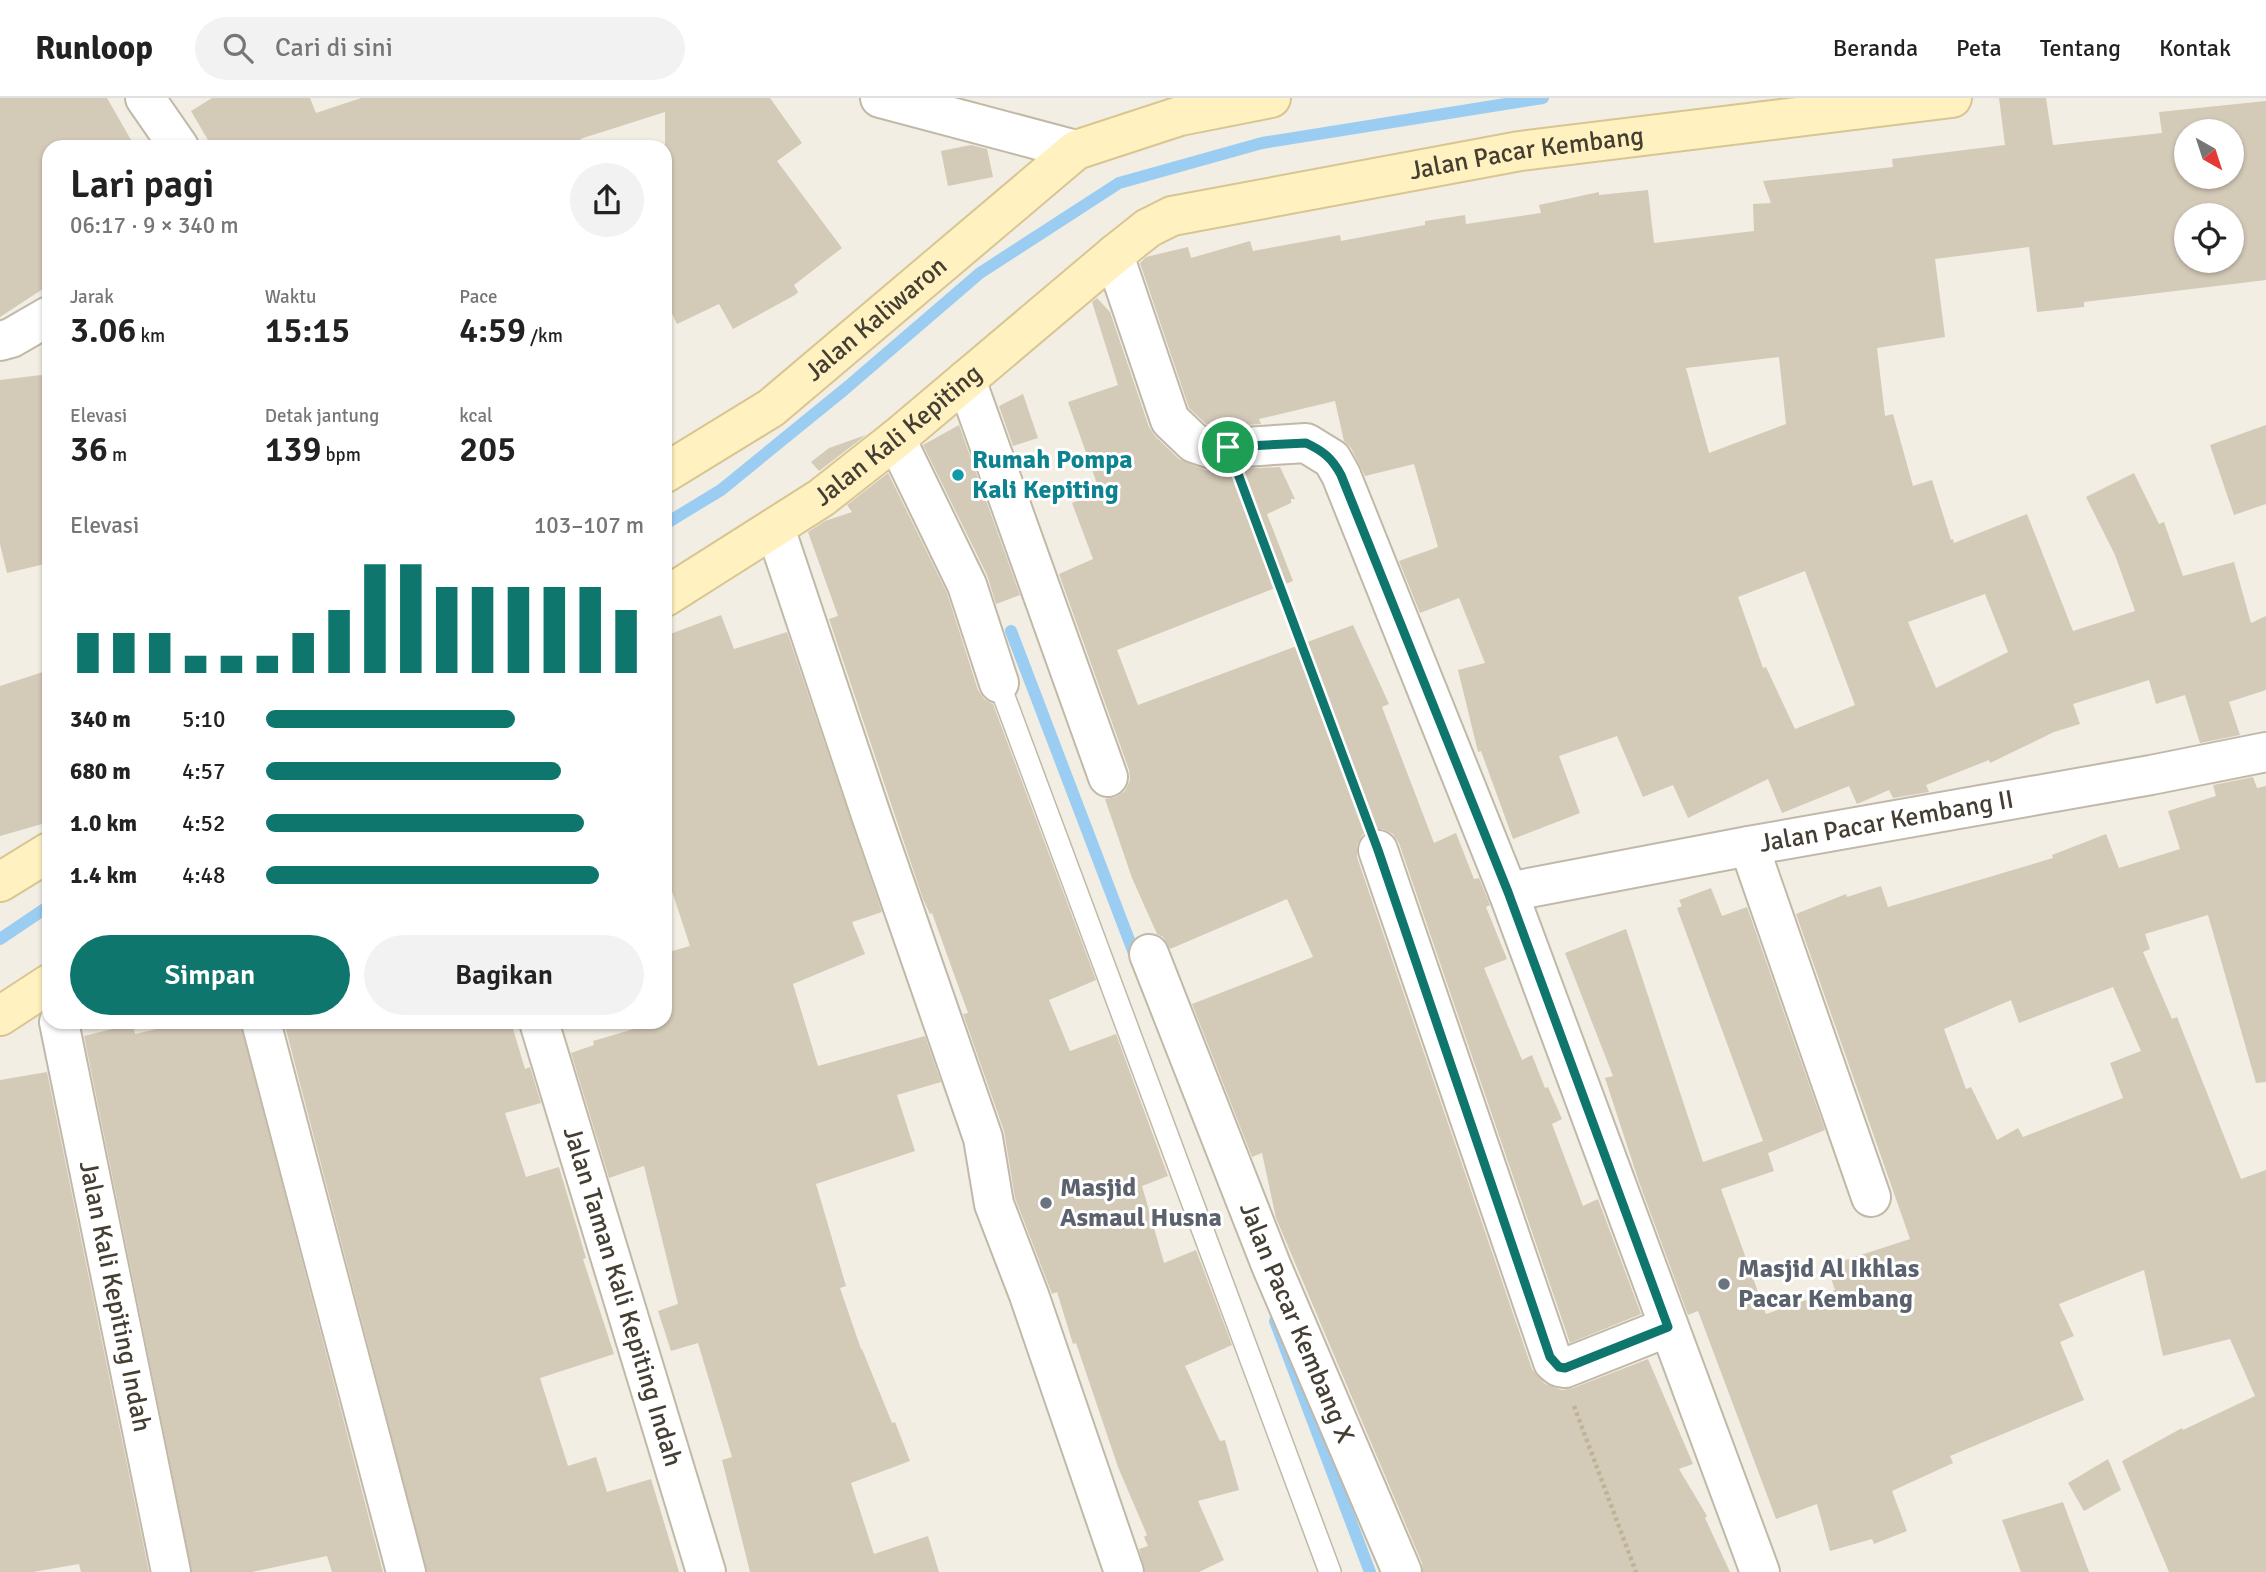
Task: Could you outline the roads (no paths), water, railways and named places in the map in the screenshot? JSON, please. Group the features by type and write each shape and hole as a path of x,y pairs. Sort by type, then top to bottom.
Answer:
{"main road":[{"path":"1076,150 1179,107 1271,98"},
{"name":"Jalan Pacar Kembang","path":"1114,255 1148,228 1172,216 1198,210 1520,151 1952,98"},
{"name":"Jalan Kaliwaron","path":"672,469 771,408 1076,150"},
{"name":"Jalan Kali Kepiting","path":"672,593 821,498 896,439 1114,255"},
{"path":"0,882 42,856"},
{"path":"0,1016 42,989"}],"street":[{"path":"145,98 174,140"},
{"path":"880,98 1076,150"},
{"path":"1114,255 1170,420 1194,443 1212,449 1306,443 1332,459 1341,475 1508,892 1760,1572"},
{"path":"0,341 11,338 42,320"},
{"path":"966,380 1108,777"},
{"path":"896,439 967,585 999,683"},
{"path":"775,528 983,1138 994,1204 1029,1295 1124,1572"},
{"name":"Jalan Pacar Kembang II","path":"1508,892 2266,752"},
{"path":"1749,846 1871,1196"},
{"path":"1378,850 1550,1357 1559,1367 1565,1368 1668,1327"},
{"name":"Jalan Pacar Kembang X","path":"1149,954 1271,1265 1402,1572"},
{"name":"Jalan Kali Kepiting Indah","path":"60,1029 171,1572"},
{"path":"263,1029 406,1572"},
{"name":"Jalan Taman Kali Kepiting Indah","path":"541,1029 706,1572"}],"lane":[{"path":"999,683 1330,1572"}],"waterway":[{"path":"672,520 721,490 845,389 980,273 1119,183 1262,143 1543,98"},
{"path":"1011,631 1137,961"},
{"path":"0,939 42,911"},
{"path":"1275,1321 1370,1572"}],"place":[{"name":"Rumah Pompa Kali Kepiting","path":"958,475"},
{"name":"Masjid Asmaul Husna","path":"1046,1203"},
{"name":"Masjid Al Ikhlas Pacar Kembang","path":"1724,1284"}]}
